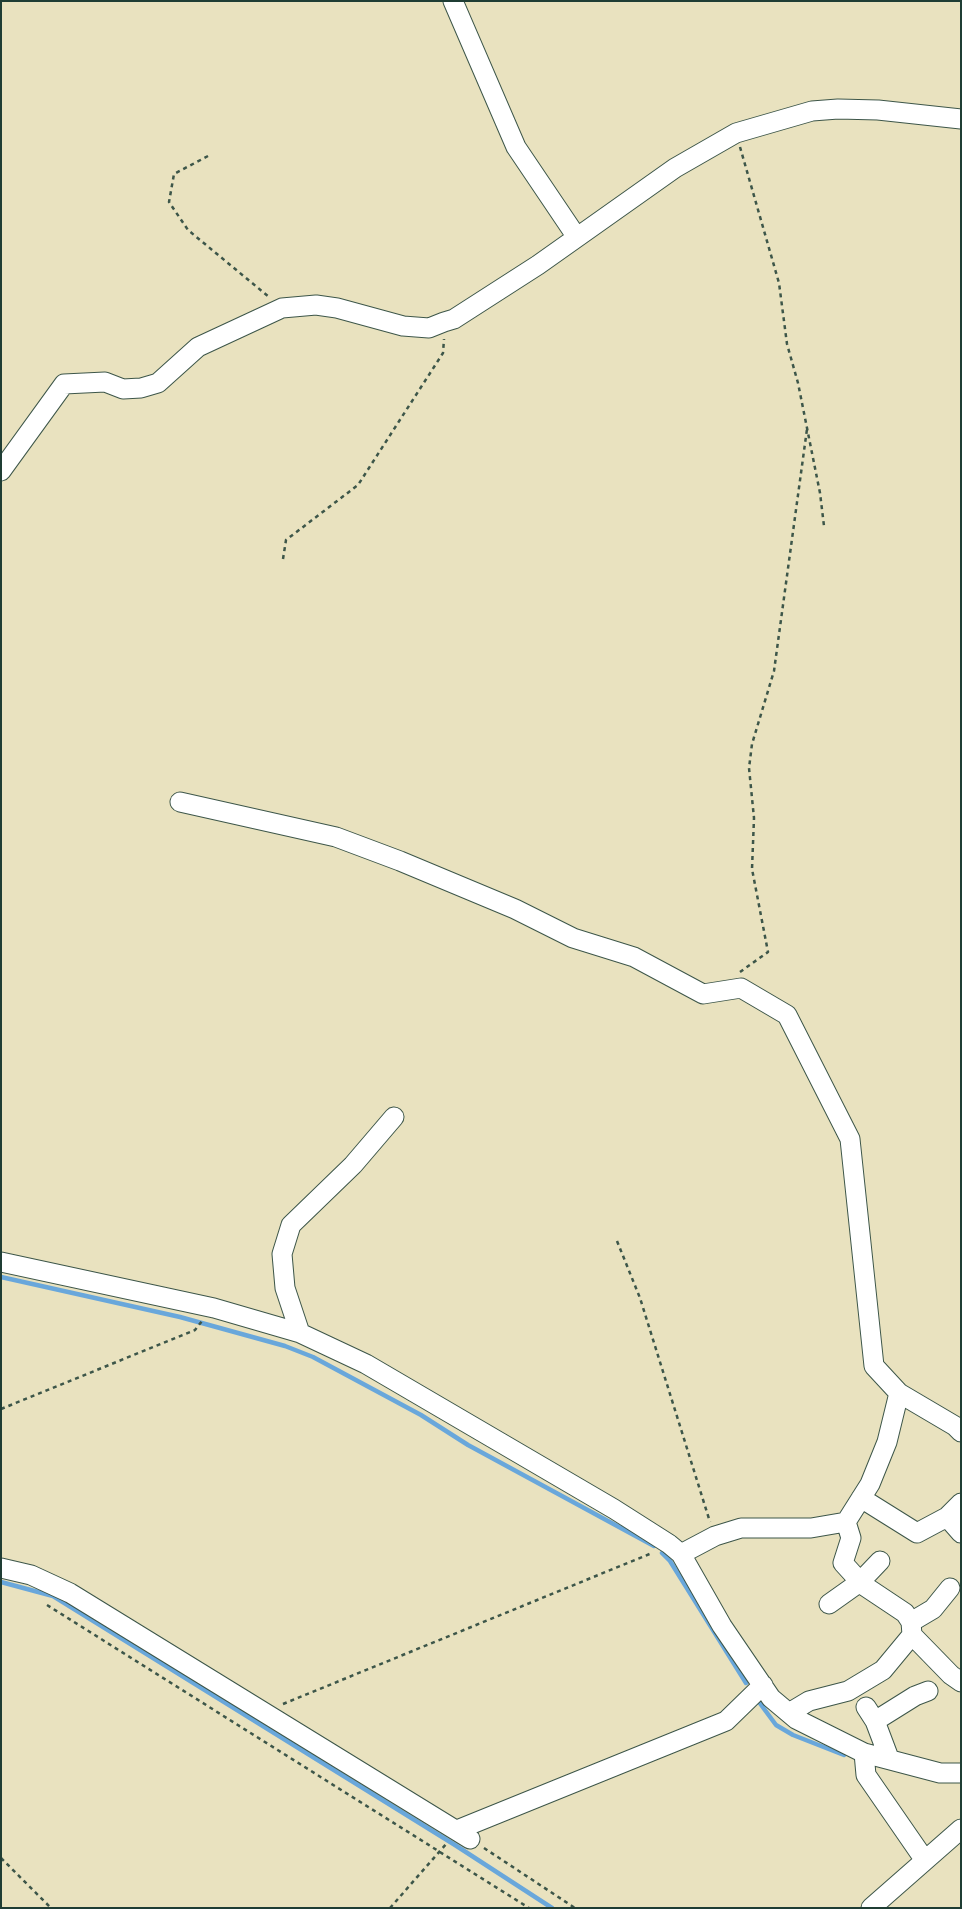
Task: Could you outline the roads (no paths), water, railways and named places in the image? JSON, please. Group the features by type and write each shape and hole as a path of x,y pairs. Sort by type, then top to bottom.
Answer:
{"street":[{"path":"453,1 516,147 576,236"},
{"path":"2,468 64,384 105,382 123,389 141,388 158,383 198,348 282,308 316,305 337,308 403,326 429,328 454,319 538,265 576,236 675,168 736,133 812,111 838,109 878,110 961,119"},
{"path":"180,802 336,837 515,909 572,938 634,957 703,994 741,988 787,1015 850,1139 874,1366 899,1393 955,1426 961,1432"},
{"path":"300,1333 285,1288 282,1254 291,1225 353,1165 394,1117"},
{"path":"1,1262 214,1308 300,1333 366,1364 614,1508 675,1549 722,1626 771,1698 796,1719 864,1753 889,1758 940,1773 961,1774"},
{"path":"675,1549 741,1528 812,1528 846,1522 870,1484 887,1442 899,1393"},
{"path":"861,1498 917,1533 947,1517 961,1503"},
{"path":"947,1517 961,1533"},
{"path":"846,1522 851,1538 843,1564 860,1582 905,1613 912,1628 951,1675 961,1682"},
{"path":"829,1604 860,1582 880,1561"},
{"path":"1,1568 31,1575 70,1593 463,1835 726,1721 763,1685"},
{"path":"789,1713 810,1701 848,1691 883,1670 912,1628 933,1609 950,1588"},
{"path":"889,1758 871,1714 928,1691"},
{"path":"864,1753 866,1775 924,1859"},
{"path":"871,1908 924,1859 961,1829"}],"waterway":[{"path":"1,1277 180,1317 285,1346 313,1357 421,1415 468,1445 654,1546"},
{"path":"662,1553 670,1561 746,1683"},
{"path":"1,1582 53,1596 455,1845 552,1908"},
{"path":"759,1702 776,1725 793,1735 844,1755"}]}
